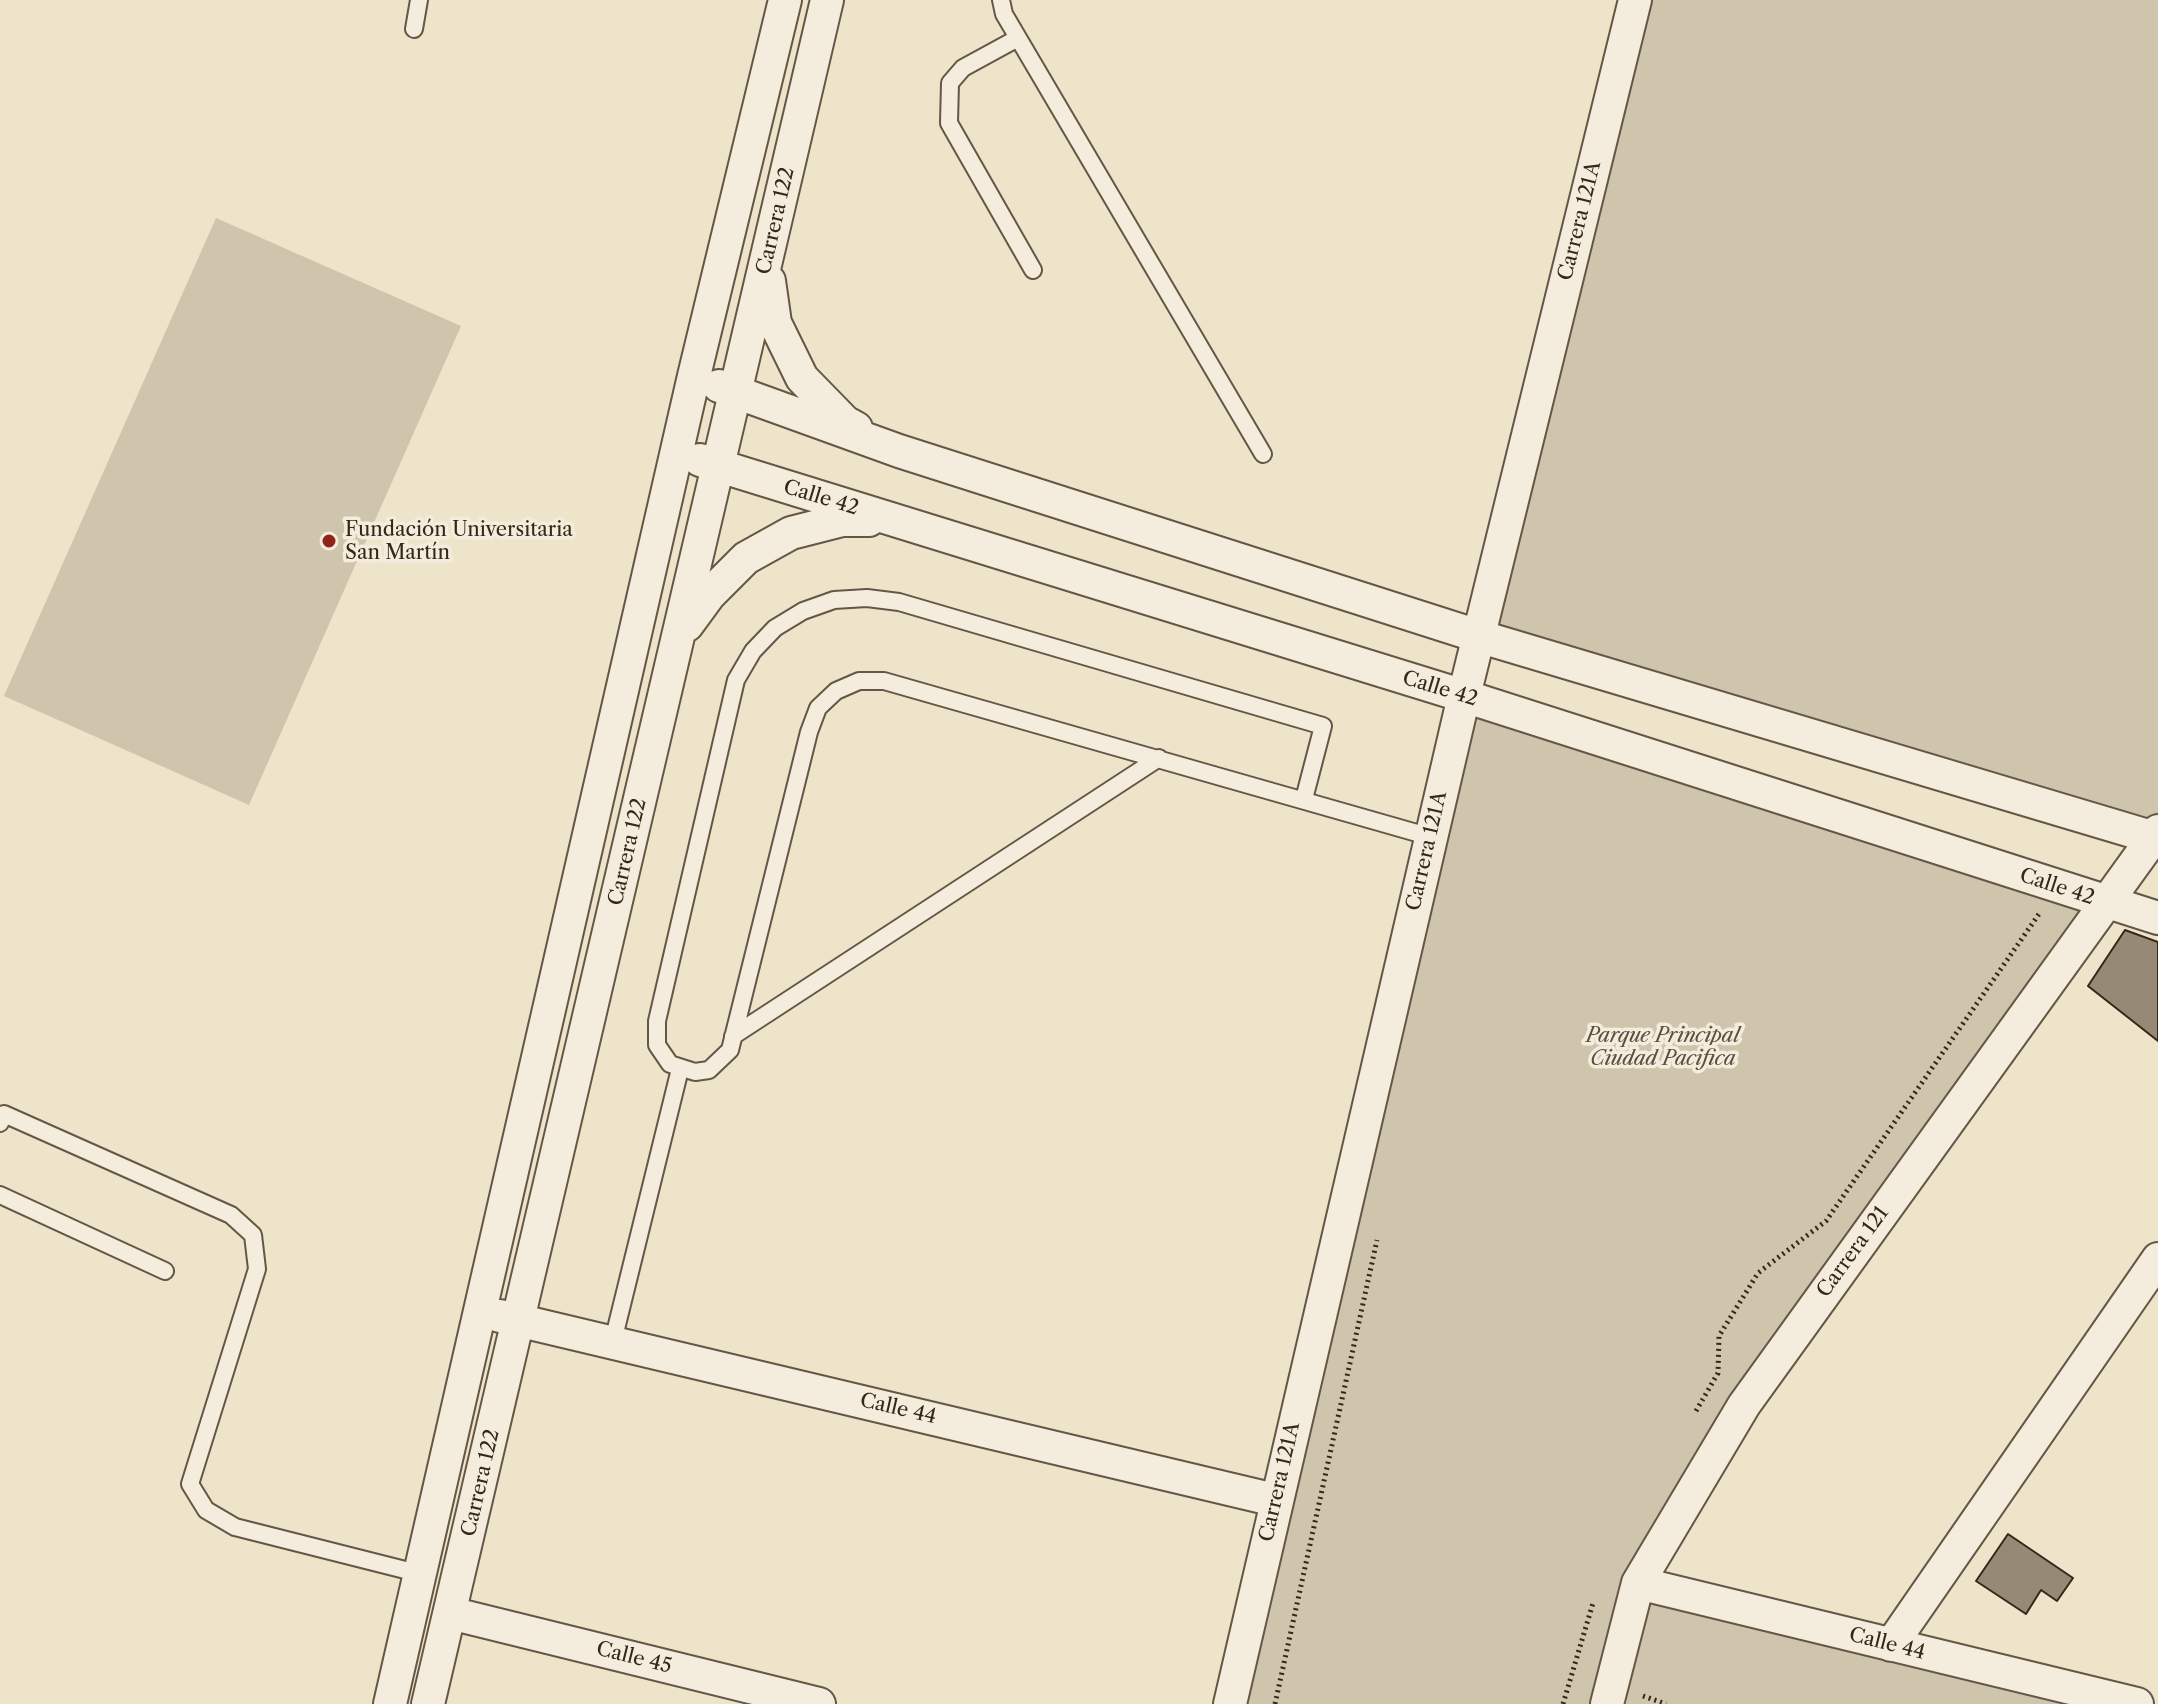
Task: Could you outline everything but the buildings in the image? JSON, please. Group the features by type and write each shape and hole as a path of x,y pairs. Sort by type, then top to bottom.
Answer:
{"street":[{"name":"Carrera 122","path":"390,1704 694,376 785,0"},
{"name":"Carrera 122","path":"428,1704 720,468 827,0"},
{"name":"Carrera 121A","path":"1230,1704 1478,636 1635,0"},
{"path":"766,262 775,323 802,378 845,422 899,451"},
{"path":"694,376 899,451 1478,636 2156,836"},
{"name":"Calle 42","path":"677,452 720,468 1464,696 2158,918"},
{"path":"678,638 709,595 746,558 791,533 842,520 894,520"},
{"name":"Carrera 121","path":"1607,1704 1638,1583 1744,1405 2104,902 2156,836"},
{"path":"1891,1645 2158,1259"},
{"name":"Calle 44","path":"481,1312 1275,1500"},
{"name":"Calle 44","path":"1638,1583 2137,1704"},
{"name":"Calle 45","path":"450,1613 819,1704"},
{"path":"2148,1704 2158,1689"}],"lane":[{"path":"414,29 419,0"},
{"path":"1001,0 1004,14 1263,454"},
{"path":"1018,38 963,68 950,83 949,123 1033,270"},
{"path":"1304,799 1323,726 899,602 867,598 834,600 803,611 775,628 753,651 736,680 726,711 657,1021 657,1045 662,1055 680,1069 709,1070 730,1050 809,732 818,708 836,691 859,681 884,681 1431,837"},
{"path":"733,1036 1159,758"},
{"path":"613,1341 680,1069"},
{"path":"1,1116 231,1215 253,1235 257,1269 190,1484 206,1510 235,1527 421,1574"},
{"path":"0,1195 165,1271"}],"path":[{"path":"1275,1704 1378,1236"}],"green space":[{"path":"1635,0 2158,0 2158,831 1478,636"},
{"path":"216,218 461,326 249,805 4,696"},
{"name":"Parque Principal Ciudad Pacifica","path":"1464,696 2104,902 1638,1583 2137,1704 1230,1704"}],"place":[{"name":"Fundación Universitaria San Martín","path":"329,541"}]}
